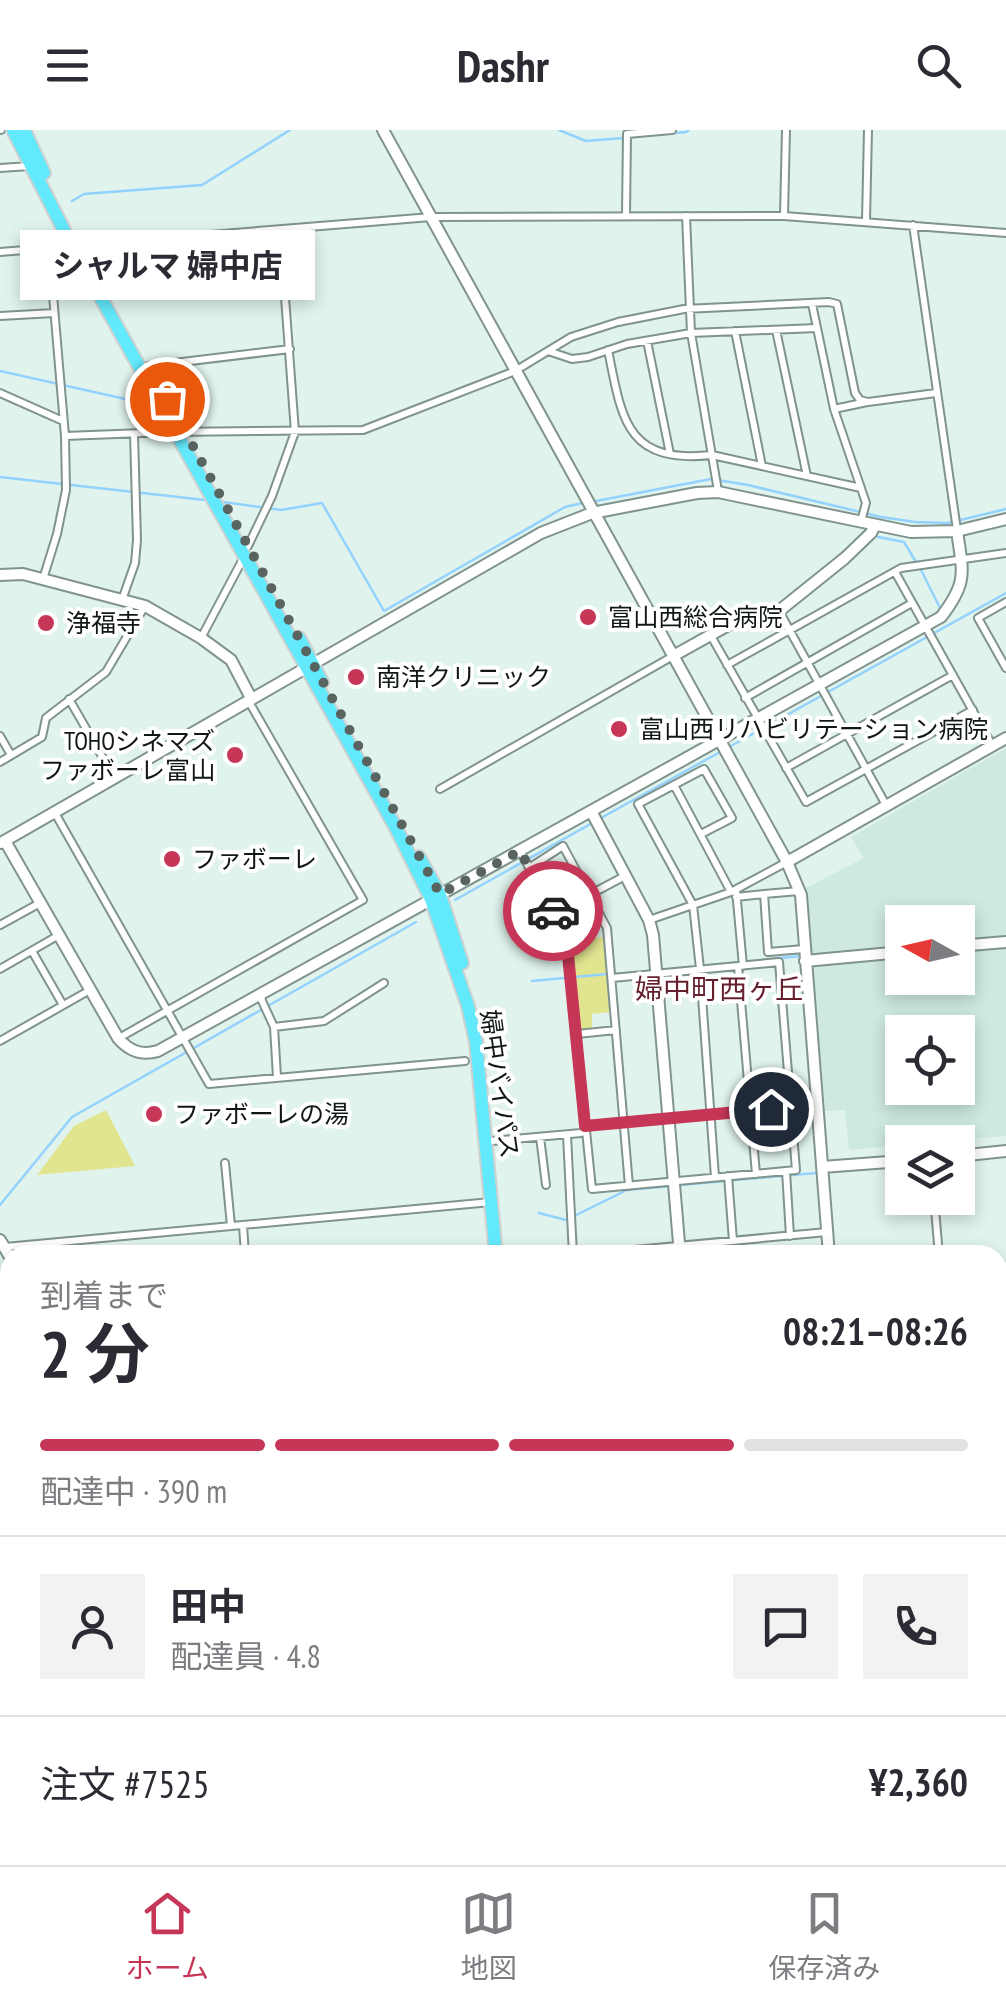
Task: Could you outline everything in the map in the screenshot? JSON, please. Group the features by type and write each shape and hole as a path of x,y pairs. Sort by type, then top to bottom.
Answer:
{"highway":[{"name":"婦中バイパス","path":"13,130 435,897 478,1024 499,1245"},
{"name":"婦中バイパス","path":"24,130 76,246 149,366 181,432"},
{"name":"婦中バイパス","path":"435,897 476,1042 499,1245"}],"street":[{"path":"383,130 799,890 828,1245"},
{"path":"626,216 627,134 672,130"},
{"path":"784,216 786,130"},
{"path":"866,221 868,130"},
{"path":"0,168 32,166"},
{"path":"686,216 690,333 718,492"},
{"path":"0,252 431,217 784,216 1006,233"},
{"path":"913,225 936,393 957,531 961,559 959,591 941,617 150,1054 133,1051 118,1038 2,842 540,534 592,513 718,492 911,532 957,531 1006,519"},
{"path":"201,638 272,496 295,432 280,230"},
{"path":"43,579 66,490 49,248"},
{"path":"812,304 834,409 866,502 860,522"},
{"path":"64,436 363,430 515,370 571,337 618,322 689,308 836,304 855,394 868,402"},
{"path":"0,316 54,313"},
{"path":"547,351 572,359 690,333 817,328"},
{"path":"776,330 807,476"},
{"path":"735,332 762,466"},
{"path":"647,340 670,456"},
{"path":"149,366 290,349"},
{"path":"608,350 620,410 630,430 646,446 670,456 712,455 861,488"},
{"path":"834,409 936,393"},
{"path":"0,394 63,420"},
{"path":"122,600 136,563 134,434"},
{"path":"440,790 734,622 779,611 845,558 875,525"},
{"path":"727,665 900,568 1006,553"},
{"path":"894,572 993,745"},
{"path":"0,575 23,574 144,606 231,660 363,900 118,1038"},
{"path":"1006,602 978,618 1006,668"},
{"path":"745,698 912,603"},
{"path":"0,762 42,737 46,718 106,672 144,606"},
{"path":"779,611 886,805"},
{"path":"710,635 806,802 973,710"},
{"path":"786,768 953,675"},
{"path":"69,699 114,777"},
{"path":"0,736 11,755"},
{"path":"649,920 734,893 1006,738"},
{"path":"701,834 732,818 704,769 638,804 693,905 715,1177"},
{"path":"674,785 734,893 756,1174"},
{"path":"591,810 649,920 657,974 679,1245"},
{"path":"53,811 209,1084 465,1061"},
{"path":"529,868 563,846 608,928 629,1186"},
{"path":"520,851 566,935 583,1130 592,1188 796,1170 779,962 612,978"},
{"path":"589,895 626,876"},
{"path":"734,893 799,890"},
{"path":"764,894 768,952 885,953"},
{"path":"0,925 40,903"},
{"path":"1,967 59,935"},
{"path":"975,945 1006,942"},
{"path":"32,952 63,1005"},
{"path":"274,1027 324,1021 384,983"},
{"path":"0,1041 91,989"},
{"path":"261,994 274,1027 277,1076"},
{"path":"576,1034 616,1030"},
{"path":"492,1141 567,1134 624,1122 791,1107"},
{"path":"567,1134 573,1245"},
{"path":"540,1137 546,1185"},
{"path":"975,1154 1006,1151"},
{"path":"822,1168 885,1162"},
{"path":"225,1163 231,1226"},
{"path":"786,1170 790,1236"},
{"path":"728,1176 733,1241"},
{"path":"36,1245 492,1201"},
{"path":"936,1215 939,1245"},
{"path":"243,1225 244,1245"},
{"path":"711,1245 827,1232"}],"shaded area":[{"path":"1006,748 1006,1136 975,1139 975,1125 885,1125 885,1147 849,1150 845,1110 825,1111 806,888 864,858 851,837"}],"green space":[{"path":"605,937 612,1012 592,1014 592,1029 584,1030 579,1027 571,940"},
{"path":"106,1110 135,1166 37,1175 74,1126"}],"waterway":[{"path":"72,201 84,194 202,185 290,130"},
{"path":"559,130 586,141 623,138"},
{"path":"631,137 689,130"},
{"path":"0,371 152,405"},
{"path":"0,477 205,500"},
{"path":"591,502 711,479 915,522 948,523 1006,509"},
{"path":"223,502 281,510 322,503 384,611 565,507 583,503"},
{"path":"878,537 904,542 916,562"},
{"path":"920,568 941,610"},
{"path":"828,692 1006,593"},
{"path":"767,726 821,696"},
{"path":"727,748 760,730"},
{"path":"601,818 720,752"},
{"path":"455,900 594,822"},
{"path":"0,1205 72,1117 416,922"},
{"path":"809,955 885,948"},
{"path":"660,970 801,956"},
{"path":"615,974 652,971"},
{"path":"532,981 607,974"},
{"path":"673,1122 811,1110"},
{"path":"628,1126 665,1123"},
{"path":"588,1130 620,1127"},
{"path":"680,1185 816,1173"},
{"path":"539,1213 566,1220 627,1190 672,1186"}],"way so far":[{"path":"167,399 440,894 520,851 553,911"}],"place":[{"name":"シャルマ 婦中店","path":"167,399"},
{"name":"富山西総合病院","path":"588,617"},
{"name":"浄福寺","path":"46,623"},
{"name":"南洋クリニック","path":"356,677"},
{"name":"富山西リハビリテーション病院","path":"619,729"},
{"name":"TOHOシネマズ ファボーレ富山","path":"235,755"},
{"name":"ファボーレ","path":"172,859"},
{"name":"ファボーレの湯","path":"154,1114"}],"district":[{"name":"婦中町西ヶ丘","path":"719,989"}],"route":[{"path":"553,911 566,935 585,1126 771,1109"}]}
